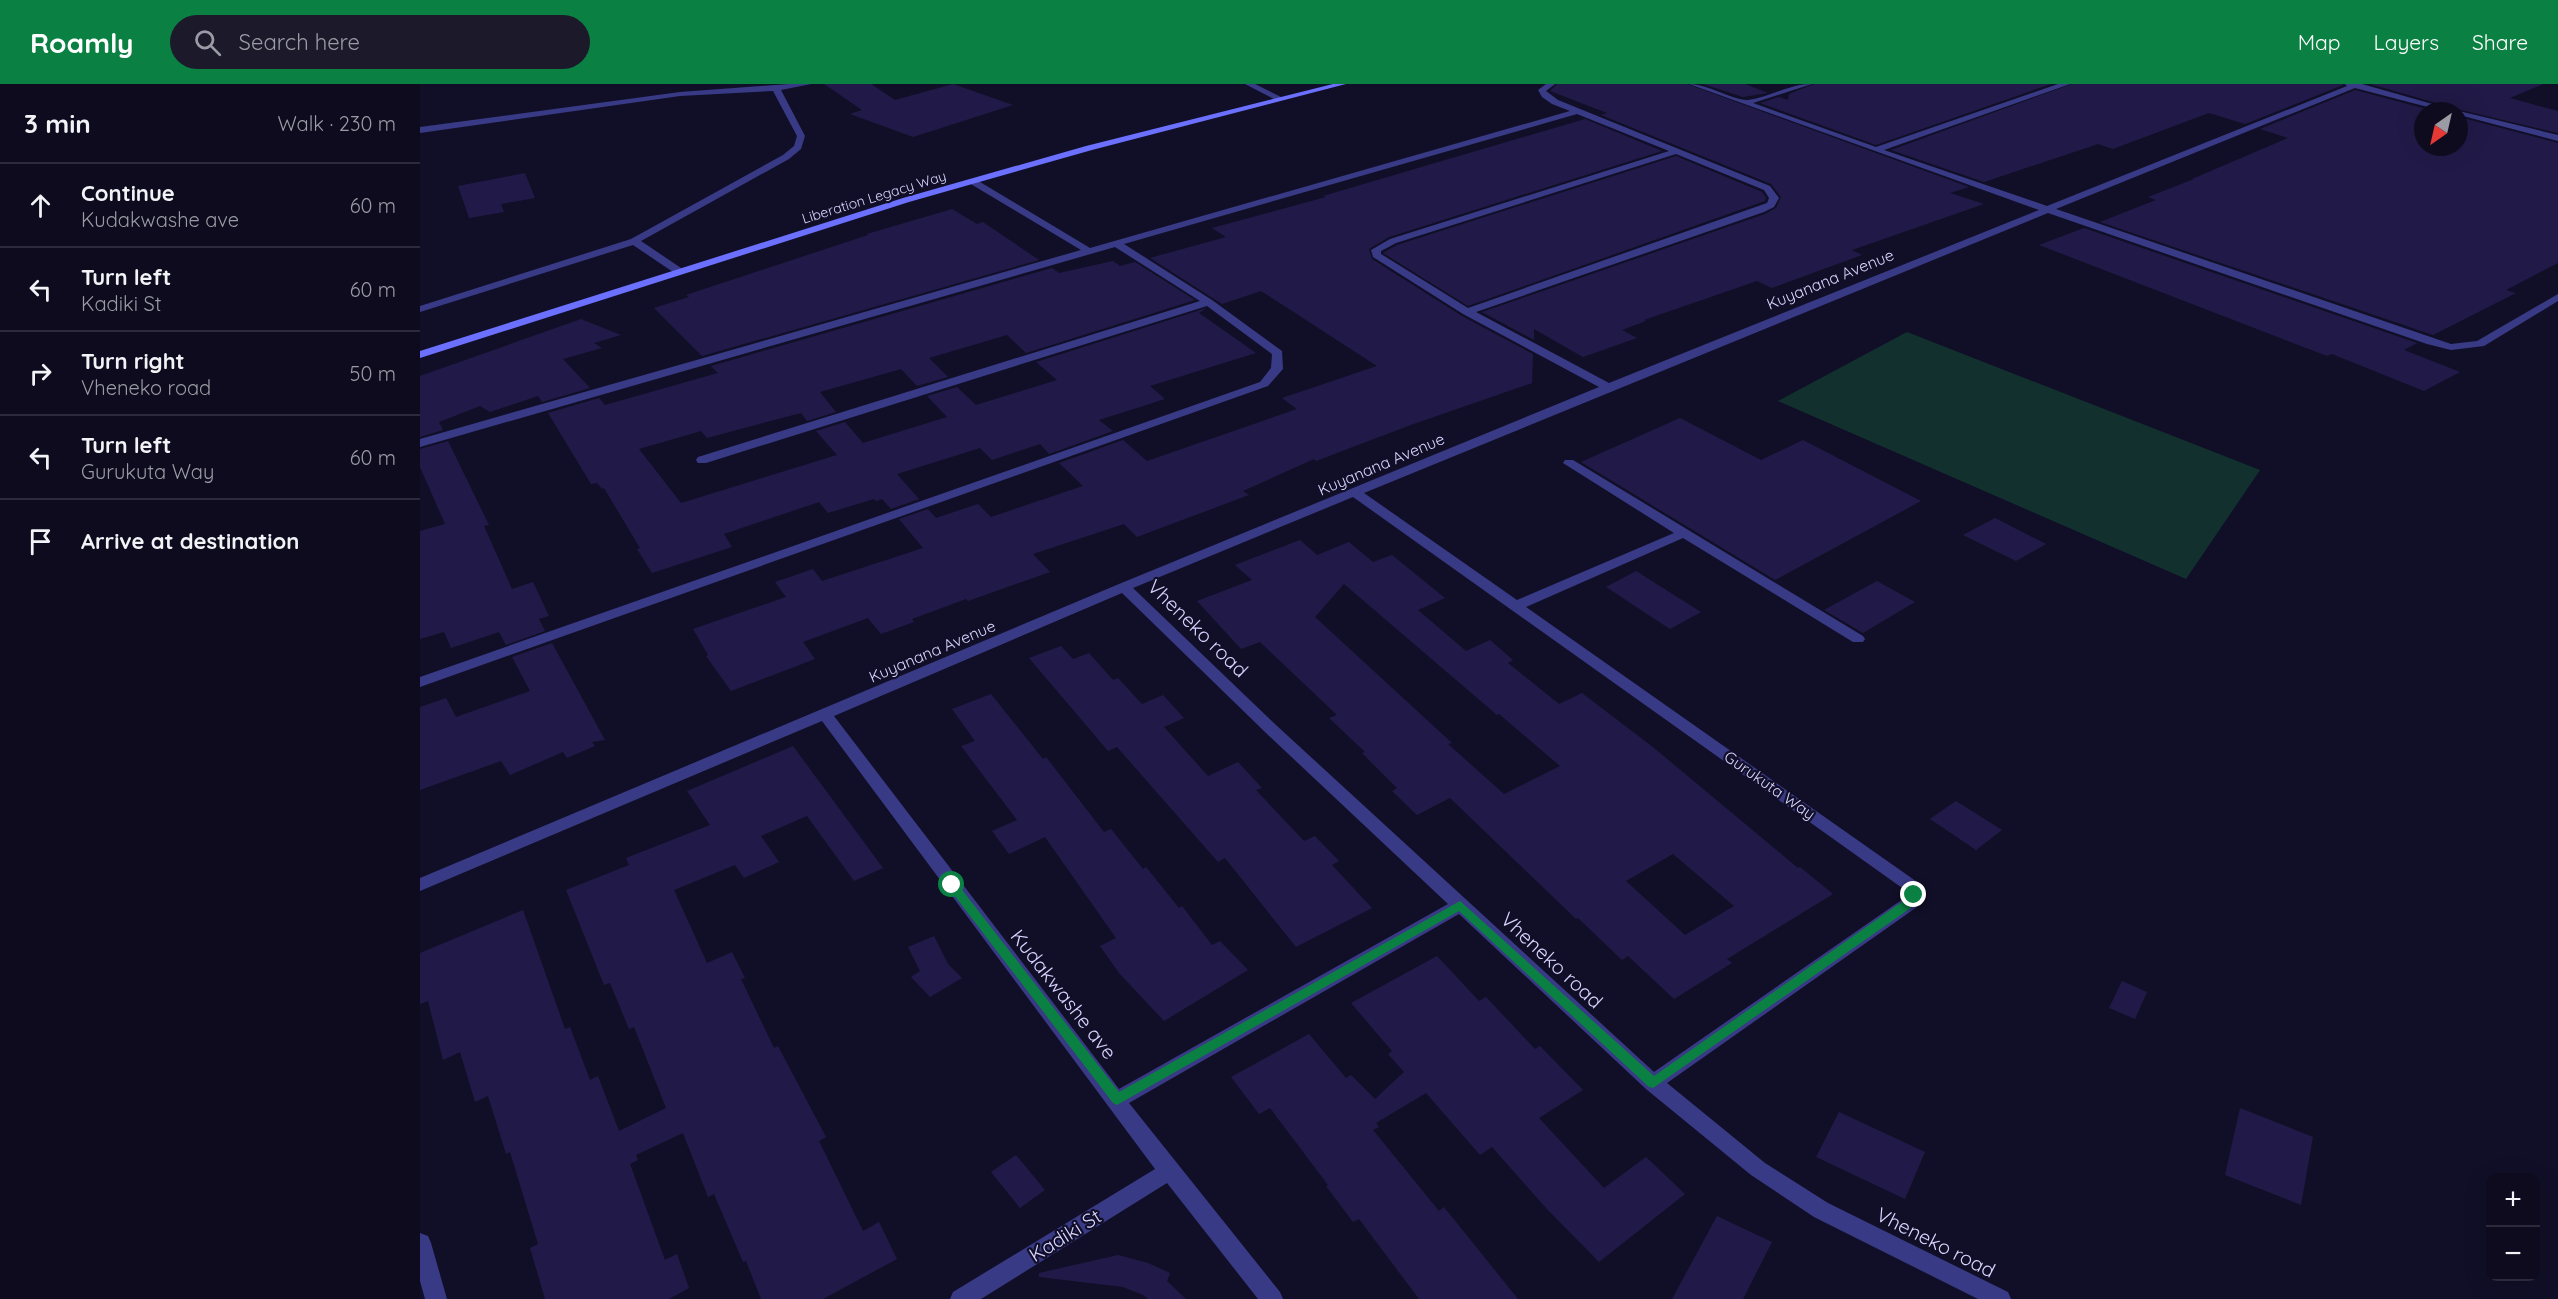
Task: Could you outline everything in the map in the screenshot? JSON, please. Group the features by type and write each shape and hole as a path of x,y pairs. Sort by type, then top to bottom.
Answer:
{"main road":[{"name":"Liberation Legacy Way","path":"420,356 972,181 1100,145 1342,84"}],"street":[{"path":"420,130 680,94 807,84"},
{"path":"1249,84 1281,99"},
{"path":"1467,312 1771,205 1774,198 1767,188 1578,111 1545,95 1542,90 1551,84"},
{"path":"1693,84 2047,210 2451,347 2480,344 2558,297"},
{"path":"1745,103 1808,84"},
{"path":"1876,150 2066,84"},
{"path":"2354,84 2420,102"},
{"name":"Kuyanana Avenue","path":"420,885 1124,587 1608,387 2354,84"},
{"path":"420,309 634,241 786,157 798,147 801,136 776,88"},
{"path":"420,443 1578,111"},
{"path":"2468,114 2558,138"},
{"path":"1608,387 1467,312 1376,255 1376,250 1393,241 1678,151"},
{"path":"972,181 1089,251"},
{"path":"634,241 680,273"},
{"path":"420,682 1214,403 1264,384 1277,369 1278,353 1208,302 1116,243"},
{"path":"702,460 1208,302"},
{"path":"1569,464 1858,639"},
{"name":"Gurukuta Way","path":"1356,493 1914,888 1911,902 1653,1083"},
{"path":"1516,606 1684,533"},
{"name":"Vheneko road","path":"1124,587 1460,906 1653,1083 1758,1169 1803,1199 2000,1299"},
{"name":"Kudakwashe ave","path":"825,714 1169,1171 1272,1299"},
{"path":"1117,1100 1460,906"},
{"name":"Kadiki St","path":"961,1299 1169,1171"},
{"path":"420,1242 436,1299"}],"green space":[{"path":"1907,332 2260,470 2186,579 1778,401"}],"building":[{"path":"824,84 871,84 895,100 953,84 1013,105 913,137 850,114 862,110"},
{"path":"1557,84 1687,84 1969,187 1950,193 1984,204 1852,250 1862,255 1772,288 1757,281 1644,320 1646,321 1622,330 1637,338 1583,357 1534,329 1534,340 1482,312 1765,214 1776,208 1781,197 1771,184 1601,115 1607,113 1550,91"},
{"path":"1703,84 1745,84 1768,93 1743,97"},
{"path":"1814,84 2051,84 1876,145 1760,103 1779,97 1788,100 1789,94"},
{"path":"2072,84 2343,85 2245,124 2209,113 2113,149 2098,144 1984,182 1891,150"},
{"path":"2370,84 2543,84 2510,98 2558,111 2558,133 2468,112 2468,102 2433,102"},
{"path":"2355,90 2414,106 2414,156 2468,156 2468,119 2558,143 2558,263 2506,290 2516,293 2433,335 2100,222 2156,200 2148,197 2288,138 2260,129"},
{"path":"1585,119 1662,151 1389,237 1369,249 1372,259 1462,316 1533,354 1532,383 1316,461 1314,459 1243,491 1249,495 1137,537 1124,524 1033,554 1050,572 968,601 966,599 912,619 914,622 881,634 868,618 803,642 815,659 731,691 706,656 708,655 693,629 786,597 775,582 813,569 822,581 923,548 899,519 928,509 936,518 978,504 991,517 1083,486 1059,463 1123,440 1147,461 1297,409 1282,398 1377,366 1261,291 1222,304 1150,258 1226,237 1212,228 1326,197 1323,196"},
{"path":"1676,156 1762,192 1766,198 1765,201 1468,306 1383,253 1397,245"},
{"path":"525,173 535,198 501,204 504,212 469,218 458,186"},
{"path":"952,209 977,224 983,222 1039,260 702,356 654,308 867,234"},
{"path":"2084,228 2417,343 2404,350 2460,372 2424,391 2332,354 2327,356 2039,245"},
{"path":"1113,261 1120,266 1135,262 1195,300 1026,353 1007,335 929,358 948,377 917,386 901,369 820,392 836,412 807,421 801,413 707,438 701,431 639,449 681,503 837,455 816,431 845,422 863,443 947,417 927,396 957,387 976,405 1057,380 1036,362 1207,308 1199,313 1256,353 1150,386 1165,399 1099,420 1113,431 1049,454 1040,444 992,460 980,448 897,474 919,499 891,509 882,499 876,501 874,499 828,513 819,502 724,534 732,547 652,573 637,549 640,548 604,488 602,489 597,483 591,484 548,413 599,398 605,405 718,373 711,366 1052,268 1059,273"},
{"path":"581,319 621,335 594,343 602,348 563,359 590,388 542,402 538,396 490,412 480,406 439,422 443,430 420,437 420,376"},
{"path":"1680,418 1761,460 1803,440 1921,501 1775,580 1581,462"},
{"path":"448,441 489,525 484,526 512,589 533,582 549,616 539,619 545,631 506,645 499,632 451,648 444,632 420,639 420,531 445,524 420,467 420,449"},
{"path":"1995,518 2046,544 2016,561 1963,535"},
{"path":"1300,540 1317,555 1349,542 1373,562 1392,555 1445,598 1418,610 1466,651 1490,640 1513,660 1508,663 1559,704 1582,693 1654,748 1798,868 1800,867 1833,894 1727,959 1732,963 1674,999 1628,956 1622,960 1578,918 1576,919 1450,798 1417,815 1392,791 1397,788 1362,753 1365,752 1329,718 1337,715 1260,642 1241,649 1197,601 1252,580 1235,565","holes":["1344,584 1497,715 1499,714 1560,766 1504,794 1315,617","1673,854 1734,906 1685,935 1626,881"]},
{"path":"1636,571 1701,612 1670,629 1606,587"},
{"path":"1877,581 1915,602 1863,633 1824,610"},
{"path":"552,643 605,740 592,742 595,746 567,758 563,752 510,775 501,761 420,790 420,707 446,698 456,717 530,691 512,657"},
{"path":"1061,646 1073,659 1089,653 1113,680 1118,678 1142,704 1163,695 1184,718 1164,727 1208,776 1238,762 1262,788 1256,790 1304,841 1315,836 1339,861 1332,865 1372,908 1296,947 1225,858 1218,862 1117,747 1108,751 1029,658"},
{"path":"991,694 1043,759 1046,757 1104,832 1111,829 1143,869 1146,867 1179,908 1182,906 1212,945 1220,941 1248,970 1164,1021 1119,973 1100,946 1116,938 1045,837 1009,854 992,831 1017,820 961,746 975,741 952,709"},
{"path":"793,746 883,868 854,881 807,816 761,836 779,862 744,878 735,865 674,890 707,963 732,952 745,978 741,979 774,1048 778,1046 826,1137 819,1141 863,1231 879,1222 897,1259 823,1299 761,1299 746,1261 743,1262 714,1194 708,1197 683,1133 636,1155 638,1160 630,1164 665,1260 677,1254 689,1288 669,1299 545,1299 530,1248 538,1244 510,1152 506,1154 488,1096 475,1102 460,1052 443,1060 428,1001 420,1004 420,953 523,910 565,1029 570,1027 590,1080 598,1076 619,1131 666,1108 634,1027 629,1029 610,983 604,985 566,890 629,865 626,858 710,825 687,791"},
{"path":"1956,801 2002,830 1976,850 1930,819"},
{"path":"934,936 948,964 962,978 930,997 911,977 920,971 908,947"},
{"path":"1437,956 1479,1001 1486,997 1535,1049 1540,1046 1583,1090 1539,1118 1604,1188 1646,1157 1685,1194 1599,1262 1546,1208 1492,1147 1480,1155 1426,1093 1376,1123 1379,1127 1373,1130 1439,1211 1444,1207 1518,1299 1419,1299 1359,1219 1353,1222 1270,1108 1259,1114 1231,1077 1309,1034 1346,1078 1351,1075 1375,1099 1404,1072 1388,1054 1392,1051 1351,1003"},
{"path":"2122,981 2147,992 2135,1019 2109,1008"},
{"path":"2240,1108 2313,1137 2301,1205 2225,1175"},
{"path":"1839,1112 1925,1152 1905,1199 1816,1157"},
{"path":"1016,1155 1045,1190 1020,1208 991,1172"},
{"path":"1717,1216 1772,1242 1743,1299 1672,1299"},
{"path":"1118,1255 1148,1263 1170,1273 1167,1281 1186,1299 1148,1299 1123,1287 1039,1277 1039,1273"}],"route":[{"path":"952,885 1117,1100 1460,906 1653,1083 1911,902 1914,895"}]}
